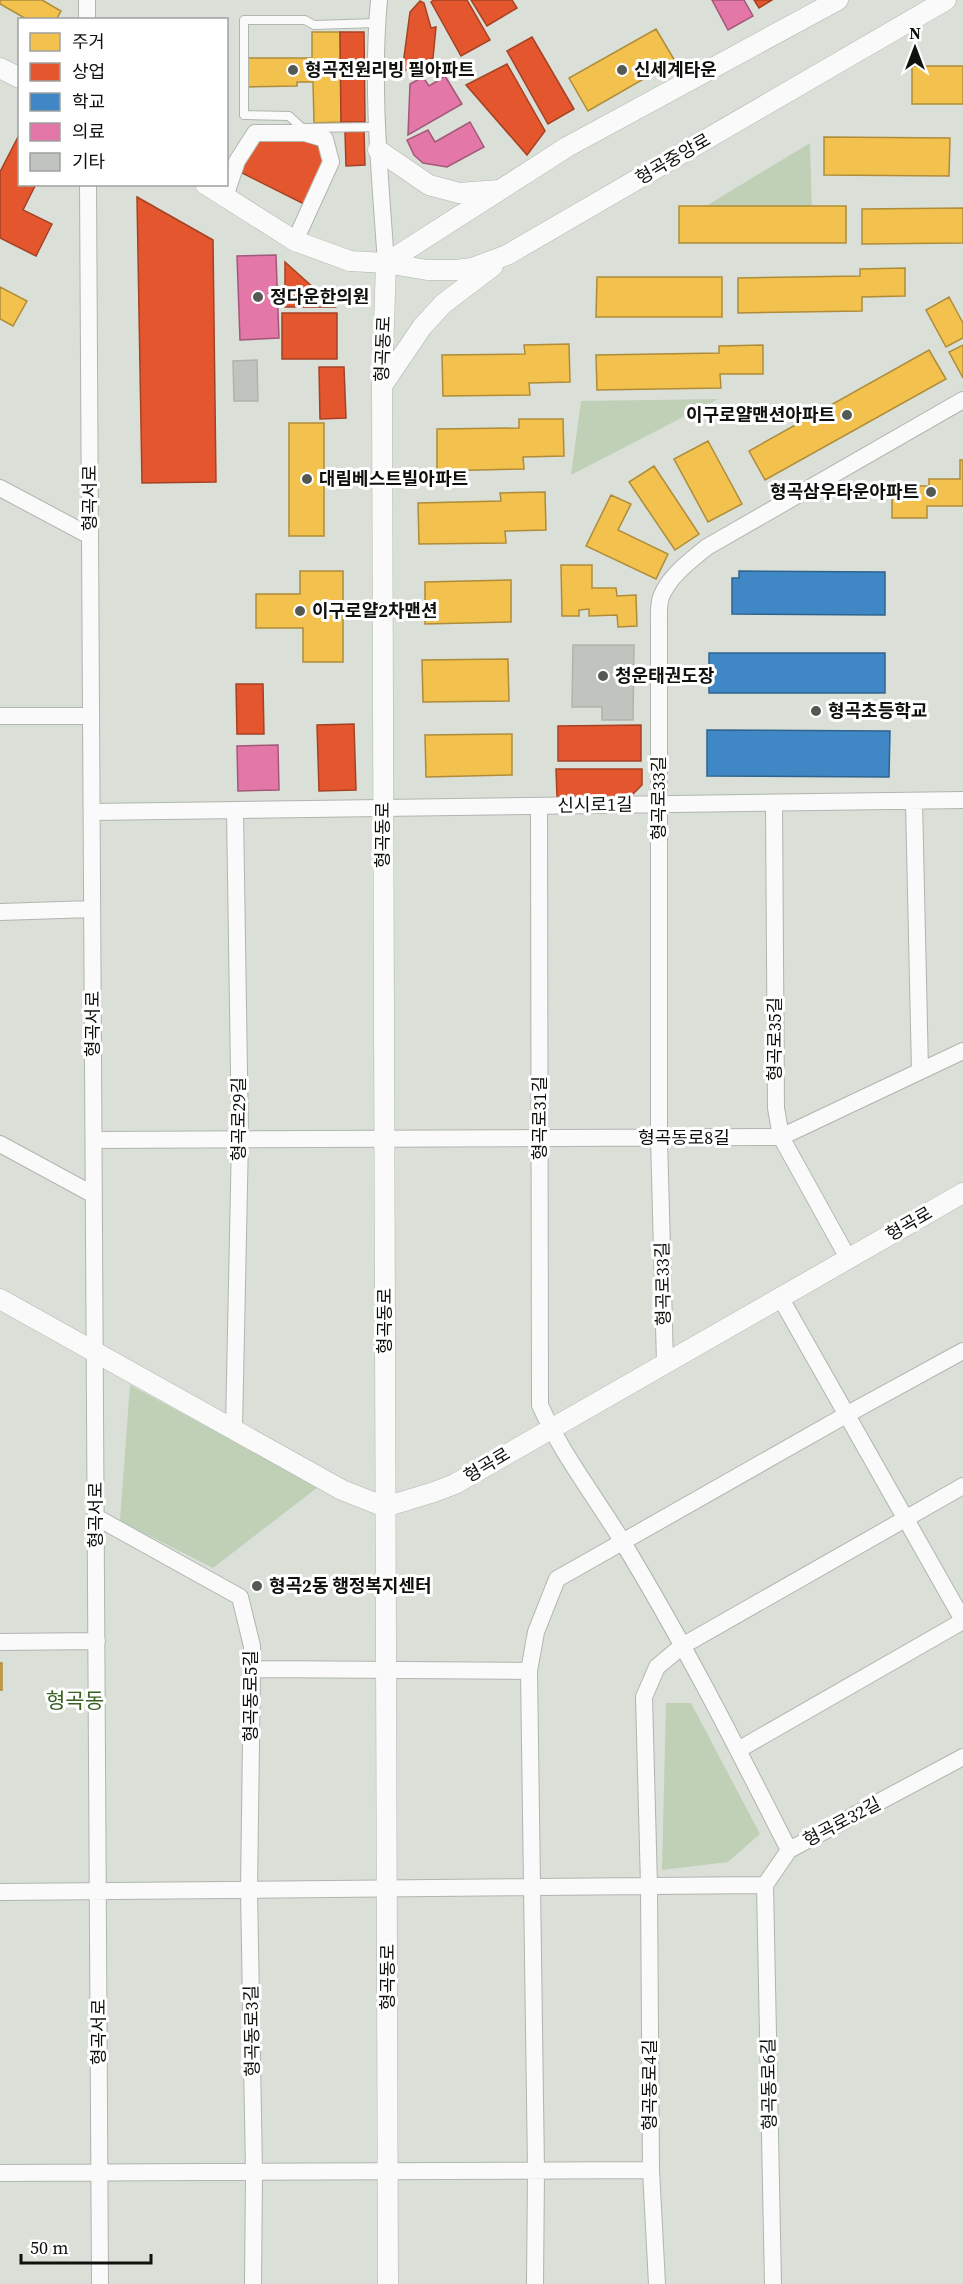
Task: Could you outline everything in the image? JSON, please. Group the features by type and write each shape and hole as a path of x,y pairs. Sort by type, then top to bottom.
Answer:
{"street":[{"path":"87,0 87,18"},
{"name":"형곡동로","path":"379,0 377,23 378,150 386,263 382,386 388,2284"},
{"path":"386,263 567,147 838,0"},
{"name":"형곡중앙로","path":"208,186 295,241 350,261 386,263 427,270 472,268 507,255 946,0"},
{"path":"0,68 18,77"},
{"path":"225,197 237,161 255,133 305,133 325,139 332,162 295,241"},
{"path":"378,150 429,185 459,193 499,190"},
{"name":"형곡서로","path":"88,186 100,2284"},
{"path":"382,386 422,327 443,304 507,255"},
{"name":"형곡로33길","path":"665,1363 659,1138 659,626 661,599 669,582 707,547 963,400"},
{"path":"0,488 90,536"},
{"path":"0,716 91,716"},
{"name":"신시로1길","path":"383,808 963,800"},
{"path":"914,801 920,1071"},
{"name":"형곡로35길","path":"774,803 776,1108 782,1137 848,1258"},
{"name":"형곡로31길","path":"539,806 540,1405 550,1428"},
{"path":"92,812 383,808"},
{"name":"형곡로29길","path":"234,1428 240,1139 235,810"},
{"path":"0,912 92,909"},
{"name":"형곡동로8길","path":"385,1138 782,1137 963,1051"},
{"path":"94,1140 385,1138"},
{"path":"0,1144 94,1195"},
{"name":"형곡로","path":"385,1507 455,1484 963,1193"},
{"path":"738,1750 963,1620 780,1297"},
{"path":"0,1299 342,1490 385,1507"},
{"path":"535,2284 536,2170 529,1671 536,1632 557,1579 846,1414 963,1352"},
{"name":"형곡로32길","path":"550,1428 622,1541 682,1646 789,1850 963,1758"},
{"path":"649,1886 644,1697 657,1667 682,1646 963,1486"},
{"name":"형곡동로5길","path":"96,1517 240,1597 252,1646 249,1890"},
{"path":"0,1642 97,1641"},
{"path":"252,1669 529,1671"},
{"path":"0,1892 765,1885 789,1850"},
{"name":"형곡동로6길","path":"765,1885 773,2284"},
{"name":"형곡동로4길","path":"649,1886 651,2170 657,2284"},
{"name":"형곡동로3길","path":"249,1890 254,2284"},
{"path":"0,2173 651,2170"}],"lane":[{"path":"377,23 314,25 305,20 244,20 244,116 289,116 302,128 378,127"}],"green space":[{"path":"810,143 812,211 706,206"},
{"path":"718,399 571,475 581,401"},
{"path":"130,1385 318,1487 213,1568 120,1521"},
{"path":"666,1703 691,1703 760,1834 728,1862 662,1870"}],"building: 주거":[{"path":"0,0 42,0 61,11 57,18 24,18 0,4"},
{"name":"신세계타운","path":"656,29 675,61 588,111 569,78"},
{"name":"형곡전원리빙 필아파트","path":"312,32 340,32 341,122 314,123 313,82 297,82 297,86 246,87 246,58 312,58"},
{"path":"912,66 963,66 963,104 912,104"},
{"path":"824,137 950,138 949,176 824,175"},
{"path":"679,206 846,206 846,243 679,243"},
{"path":"963,208 963,243 862,244 862,209"},
{"path":"905,268 905,296 862,297 862,311 738,313 738,278 860,276 860,269"},
{"path":"597,277 722,277 722,317 596,317"},
{"path":"0,287 27,301 13,326 0,319"},
{"path":"949,297 963,323 963,338 946,347 926,310"},
{"path":"569,344 570,382 529,383 530,395 443,396 442,355 525,354 524,345"},
{"path":"763,345 763,374 720,374 721,388 597,390 596,355 719,353 719,346"},
{"path":"963,345 963,378 949,352"},
{"name":"이구로얄맨션아파트","path":"929,350 946,379 765,480 749,451"},
{"path":"519,419 563,419 564,456 523,457 524,469 437,471 437,429 519,428"},
{"name":"대림베스트빌아파트","path":"289,423 324,423 324,536 289,536"},
{"path":"708,441 742,504 708,522 674,459"},
{"name":"형곡삼우타운아파트","path":"960,460 963,460 963,506 927,506 927,518 892,518 892,498 908,486 929,486 929,479 960,479"},
{"path":"654,466 699,534 675,550 629,482"},
{"path":"545,492 546,530 505,531 506,543 419,544 418,503 501,501 500,493"},
{"path":"611,495 631,504 618,530 668,554 656,579 586,546"},
{"path":"561,565 592,565 592,588 616,588 617,596 636,595 637,626 618,627 617,615 589,616 589,609 579,610 579,616 562,616"},
{"name":"이구로얄2차맨션","path":"300,571 343,571 343,662 303,662 303,628 256,628 256,594 300,594"},
{"path":"511,580 511,622 425,624 425,582"},
{"path":"508,659 509,701 423,702 422,660"},
{"path":"512,734 512,775 426,777 425,735"},
{"path":"0,1663 2,1663 2,1690 0,1690"}],"building: 상업":[{"path":"434,0 467,0 490,40 461,56 431,2"},
{"path":"471,0 512,0 517,8 487,26"},
{"path":"754,0 772,0 759,8"},
{"path":"420,1 424,3 431,28 436,27 433,58 402,72 410,12"},
{"path":"340,32 364,32 365,122 341,122"},
{"path":"532,37 574,109 548,124 507,51"},
{"path":"507,64 545,131 527,155 466,85"},
{"path":"364,131 365,165 346,166 345,132"},
{"path":"258,135 321,141 327,158 304,204 242,173 239,169"},
{"path":"18,137 18,186 35,186 23,210 52,224 36,256 0,238 0,172"},
{"path":"137,197 213,240 216,482 142,483"},
{"path":"285,262 335,307 285,307"},
{"path":"282,313 337,313 337,359 282,359"},
{"path":"319,367 344,367 346,418 320,419"},
{"path":"236,684 263,684 264,734 237,734"},
{"path":"354,724 356,790 319,791 317,725"},
{"path":"641,725 641,761 558,761 558,726"},
{"path":"556,769 642,769 642,785 630,797 557,797"}],"building: 학교":[{"path":"739,571 885,572 885,615 732,614 732,578 739,578"},
{"path":"709,653 885,653 885,693 709,693"},
{"path":"707,730 890,731 889,777 707,776"}],"building: 의료":[{"path":"712,0 744,0 753,16 728,30"},
{"path":"445,76 462,104 408,135 410,84 423,77 429,86"},
{"path":"470,122 484,147 447,167 423,163 414,155 407,140 428,130 435,142"},
{"name":"정다운한의원","path":"276,255 279,338 240,340 237,256"},
{"path":"278,745 279,790 238,791 237,746"}],"building: 기타":[{"path":"257,360 258,401 234,401 233,361"},
{"name":"청운태권도장","path":"573,645 634,645 633,720 602,720 602,707 572,707"}],"place":[{"name":"형곡전원리빙 필아파트","path":"293,70"},
{"name":"신세계타운","path":"622,70"},
{"name":"정다운한의원","path":"258,297"},
{"name":"이구로얄맨션아파트","path":"847,415"},
{"name":"대림베스트빌아파트","path":"307,479"},
{"name":"형곡삼우타운아파트","path":"931,492"},
{"name":"이구로얄2차맨션","path":"300,611"},
{"name":"청운태권도장","path":"603,676"},
{"name":"형곡초등학교","path":"816,711"},
{"name":"형곡2동 행정복지센터","path":"257,1586"}],"district":[{"name":"형곡동","path":"75,1701"}]}
